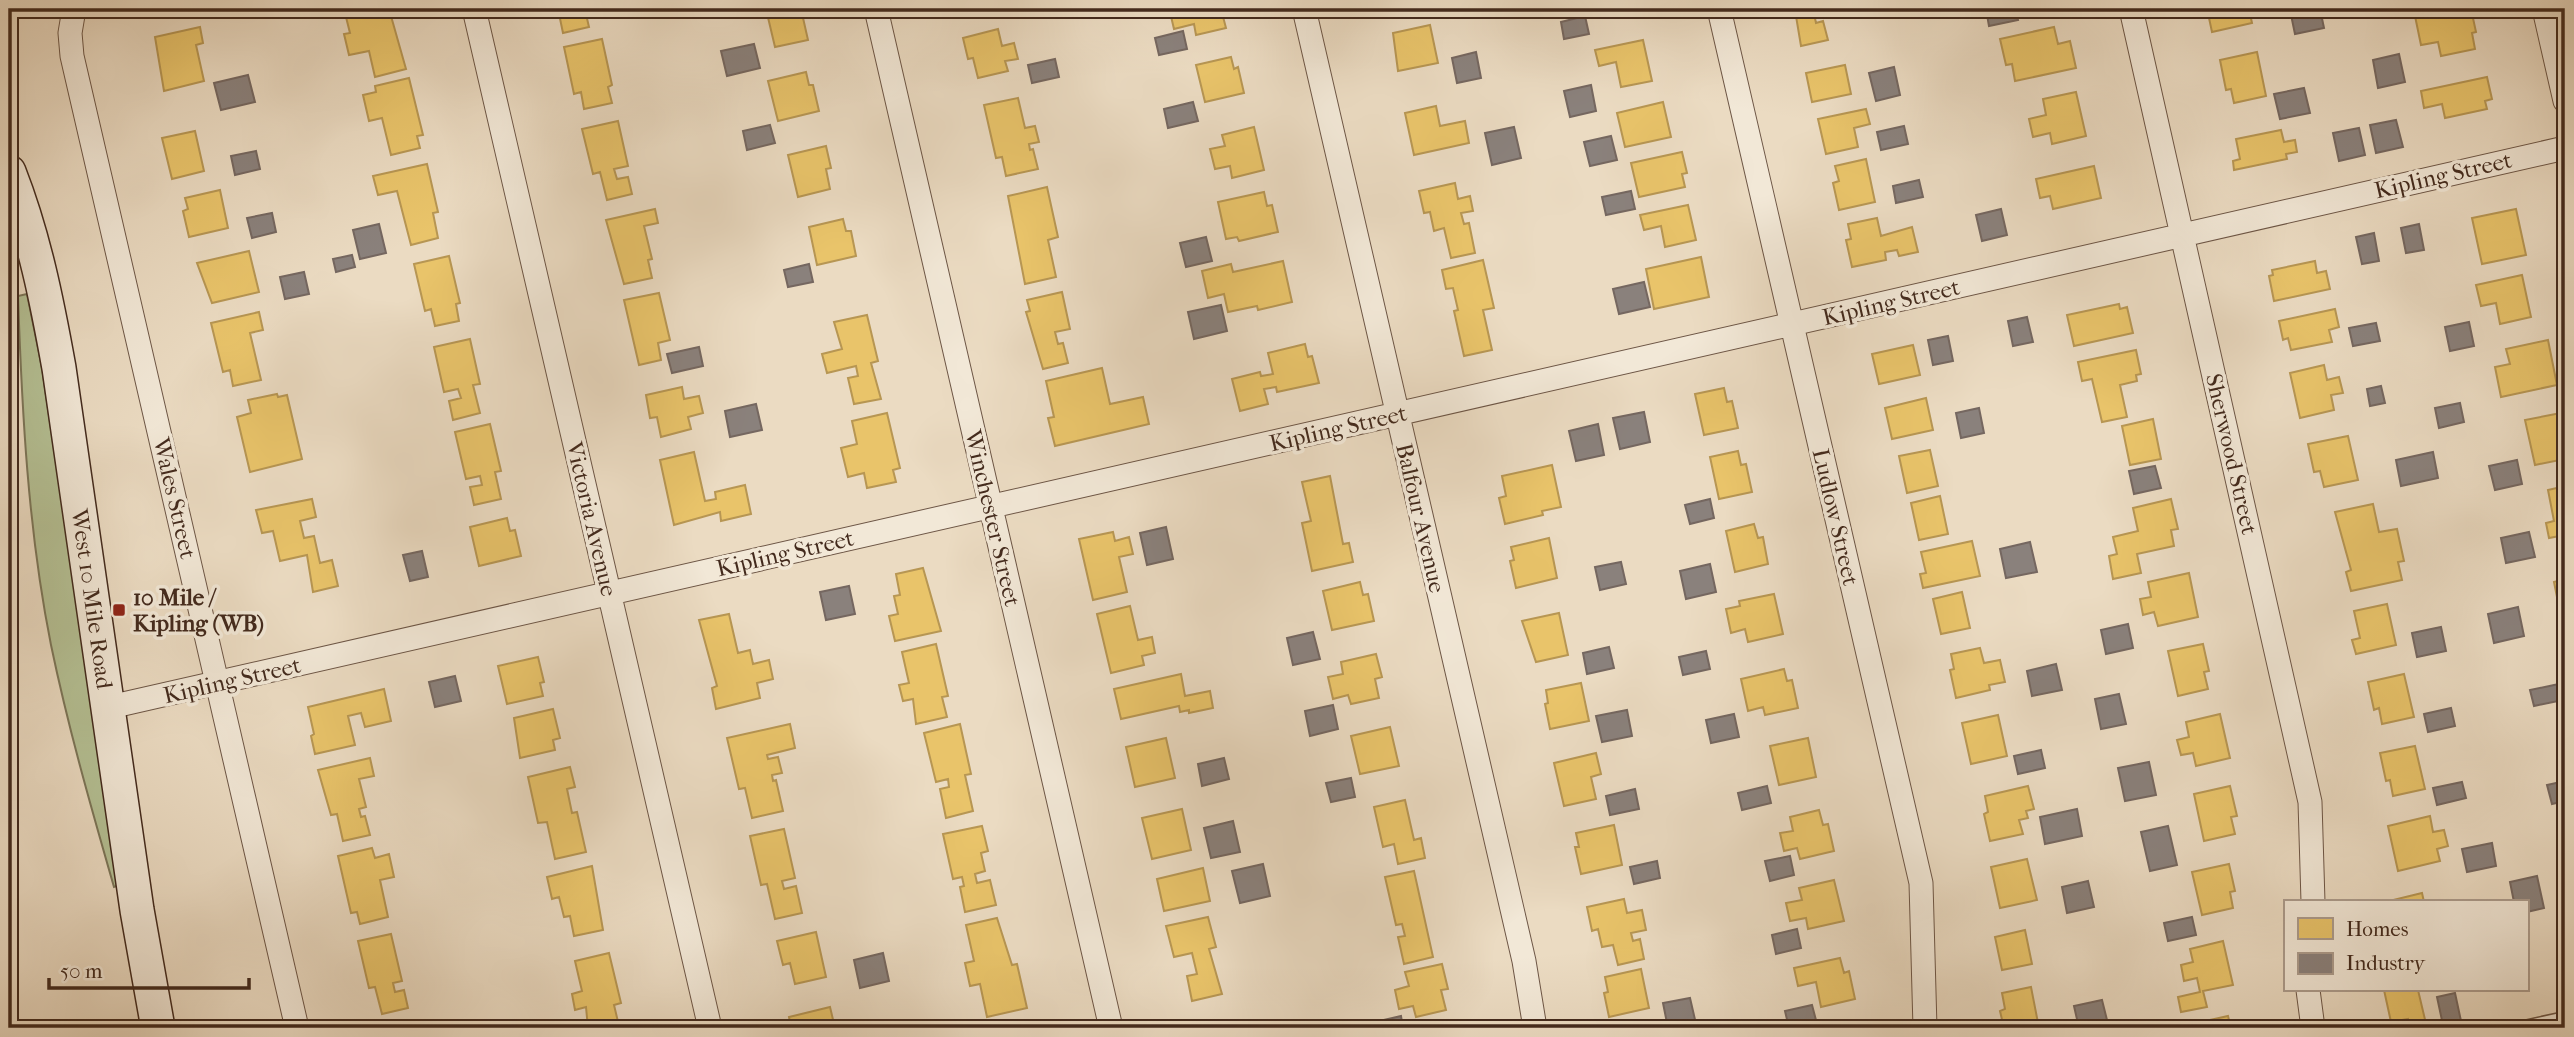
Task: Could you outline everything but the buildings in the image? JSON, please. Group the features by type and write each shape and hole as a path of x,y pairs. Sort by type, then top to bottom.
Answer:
{"main road":[{"name":"West 10 Mile Road","path":"9,172 24,211 43,282 57,356 110,707 137,910 158,1028"}],"street":[{"name":"Wales Street","path":"74,9 72,56 297,1028"},
{"name":"Victoria Avenue","path":"474,9 710,1028"},
{"name":"Winchester Street","path":"876,9 1111,1028"},
{"name":"Balfour Avenue","path":"1304,9 1524,961 1535,1028"},
{"name":"Ludlow Street","path":"1719,9 1921,883 1925,1028"},
{"name":"Sherwood Street","path":"2131,9 2310,802 2313,900"},
{"path":"2544,9 2565,101"},
{"name":"Kipling Street","path":"110,707 2565,148"},
{"path":"2308,992 2313,1028"}],"lane":[{"path":"2520,1028 2565,1017"}],"green space":[{"path":"27,294 42,368 119,885 114,887 65,706 43,602 24,427 18,296"}],"place":[{"name":"10 Mile / Kipling (WB)","path":"119,610"}]}
